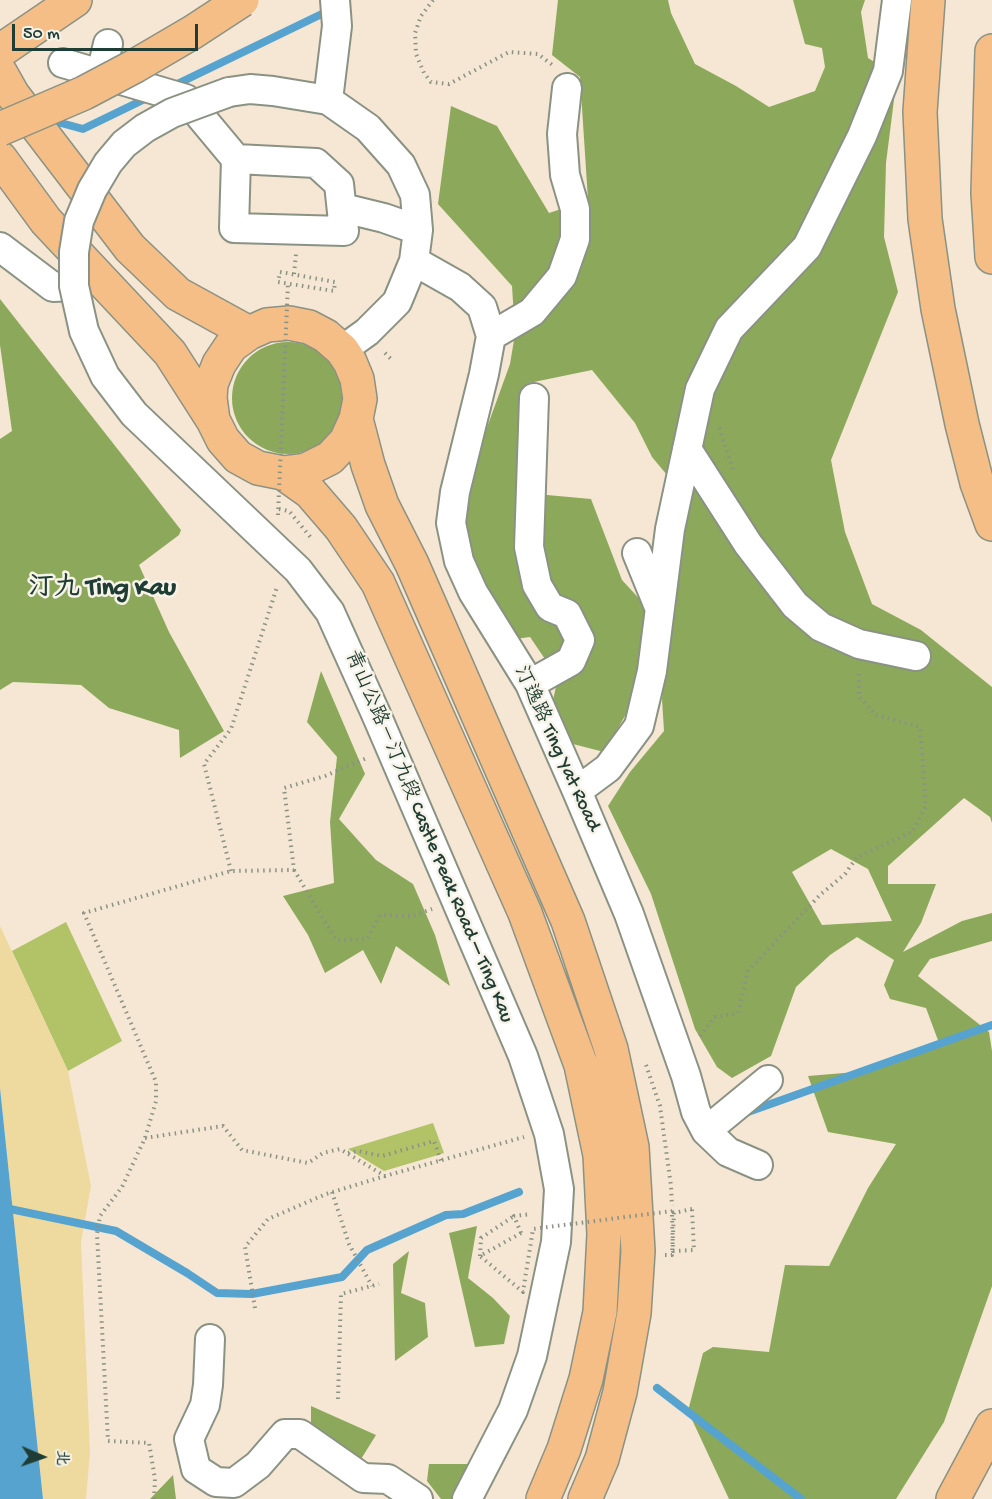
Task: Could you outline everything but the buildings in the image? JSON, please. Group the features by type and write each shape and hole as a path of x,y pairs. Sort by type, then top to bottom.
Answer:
{"main road":[{"path":"0,51 75,0"},
{"path":"0,129 84,93 135,66 242,0"},
{"path":"928,0 920,112 925,219 938,309 965,434 977,483 992,524"},
{"path":"992,51 988,194 992,257"},
{"path":"0,72 14,95 130,248 178,294 249,333"},
{"path":"0,158 46,221 170,353 213,420 223,440 238,457 258,468 283,473 306,470 330,458 346,441 356,419 360,399 357,379 342,350 326,336 309,327 289,323 267,325 249,333 231,346 219,364 211,384 210,399 213,420"},
{"path":"356,419 368,465 382,505 412,564 568,921 611,1049 632,1147 639,1236 634,1313 620,1392 602,1459 585,1499"},
{"path":"283,473 310,492 341,528 378,584 525,913 580,1065 600,1155 604,1234 600,1312 586,1379 564,1449 543,1499"},
{"path":"953,1499 992,1426"}],"street":[{"path":"577,791 608,768 639,726 652,671 670,530 700,389 729,329 807,247 862,136 888,71 897,0"},
{"path":"328,100 336,13"},
{"path":"101,74 108,44"},
{"path":"63,63 186,99 236,159 234,228 344,231 339,183 316,164 236,159"},
{"path":"491,336 532,312 562,276 575,239 575,209 565,175 562,134 567,88"},
{"name":"青山公路－汀九段 Castle Peak Road – Ting Kau","path":"342,350 358,340 397,302 414,261 418,230 415,195 401,165 368,128 328,100 250,89 229,92 172,113 145,128 124,144 108,163 92,190 79,221 74,252 74,286 84,331 105,376 134,414 298,570 330,612 523,1056 549,1134 559,1189 559,1209 556,1242 532,1356 513,1410 467,1499"},
{"path":"343,208 384,218 418,230"},
{"path":"0,247 53,287 74,286"},
{"name":"汀逸路 Ting Yat Road","path":"414,261 460,286 482,307 491,336 455,492 451,523 459,561 473,592 530,684 577,791 629,914 696,1112 705,1131"},
{"path":"530,684 572,661 580,640 567,614 550,607 537,585 529,547 534,398"},
{"path":"687,449 748,544 795,605 821,627 859,645 915,656"},
{"path":"637,553 660,608"},
{"path":"758,1165 728,1152 705,1131 768,1080"},
{"path":"210,1340 205,1405 189,1439 196,1469 216,1482 234,1483 258,1465 285,1434 300,1434 363,1478 388,1479 418,1499"}],"path":[{"path":"433,0 421,16 415,33 416,54 424,74 431,82 449,84 509,52 525,52 538,54 554,65 567,88"},
{"path":"280,272 335,282 333,291 288,283 278,282 280,272"},
{"path":"288,283 279,509 290,511 312,539"},
{"path":"385,353 391,359"},
{"path":"716,418 734,472"},
{"path":"284,514 294,512"},
{"path":"231,871 204,764 231,729 280,576"},
{"path":"699,1038 715,1017 738,1013 748,971 820,895 845,874 857,857 912,832 926,806 920,727 876,715 859,697 859,667 847,639"},
{"path":"376,754 325,776 284,788 294,870 336,939 367,939 380,915 413,916 441,906"},
{"path":"154,1499 155,1479 150,1443 108,1441 97,1234 99,1216 122,1186 145,1138 156,1101 156,1082 84,913 231,871 294,870"},
{"path":"145,1138 223,1126 242,1150 308,1163 323,1153 340,1149 385,1176"},
{"path":"255,1308 245,1247 268,1219 332,1192 529,1136 549,1134"},
{"path":"347,1154 358,1150 382,1156 434,1141 441,1161"},
{"path":"332,1192 349,1244 372,1286"},
{"path":"480,1256 523,1292 533,1229 672,1208 673,1251 693,1250 692,1209 674,1213 672,1255 658,1254"},
{"path":"480,1256 481,1238 513,1217"},
{"path":"480,1256 521,1233"},
{"path":"338,1399 341,1294 379,1284"}],"green space":[{"path":"558,0 668,0 671,13 695,64 769,107 815,91 825,67 822,48 805,44 793,0 865,0 861,12 868,58 897,76 886,163 884,237 898,292 831,460 845,532 872,604 921,630 992,687 992,823 990,817 964,798 888,866 888,884 936,884 921,923 903,952 962,921 992,913 992,941 930,959 918,976 989,1032 992,1051 992,1286 944,1422 896,1499 729,1499 688,1411 703,1353 713,1347 769,1352 785,1265 829,1266 868,1188 896,1144 828,1132 808,1076 868,1071 939,1043 926,1008 890,999 884,985 894,960 857,937 830,955 796,987 771,1056 732,1078 717,1067 695,1029 651,894 608,806 630,772 664,731 662,699 682,493 652,457 635,423 592,370 529,383 521,510 536,494 591,499 622,580 646,606 636,697 604,752 573,744 553,700 557,682 549,665 530,637 508,640 500,628 462,531 465,488 510,364 515,334 512,286 438,204 451,106 497,126 549,213 588,200 580,77 552,55","holes":["831,849 868,869 892,921 822,925 792,872"]},
{"path":"0,299 181,530 179,535 139,565 169,632 224,731 180,758 179,730 109,708 81,685 13,682 0,690 0,439 12,431 0,345"},
{"path":"288,342 310,346 328,358 340,376 344,398 340,420 328,438 310,450 288,454 266,450 248,438 236,420 232,398 236,376 248,358 266,346"},
{"path":"321,671 365,774 339,819 376,860 413,884 435,935 450,986 396,946 381,984 363,950 325,973 308,935 283,896 334,883 330,822 337,757 307,722"},
{"path":"66,922 122,1041 68,1071 12,951"},
{"path":"433,1123 444,1153 438,1155 384,1171 348,1149"},
{"path":"477,1226 468,1278 493,1298 510,1316 504,1344 475,1347 449,1233"},
{"path":"409,1251 401,1293 425,1303 428,1337 395,1361 393,1264"},
{"path":"311,1406 376,1435 353,1472 311,1437"},
{"path":"429,1464 469,1464 462,1486 453,1499 441,1499 427,1481"},
{"path":"173,1475 176,1499 150,1499"}],"sand":[{"path":"0,926 68,1071 91,1186 81,1242 90,1452 86,1499 43,1499 0,1088"}],"water":[{"path":"0,1088 43,1499 0,1499"}],"waterway":[{"path":"171,87 330,10"},
{"path":"50,120 83,129 149,97"},
{"path":"748,1112 992,1025"},
{"path":"0,1207 116,1231 217,1293 252,1294 342,1277 367,1250 446,1215 463,1214 519,1192"},
{"path":"657,1388 801,1499"}],"district":[{"name":"汀九 Ting Kau","path":"102,590"}]}
